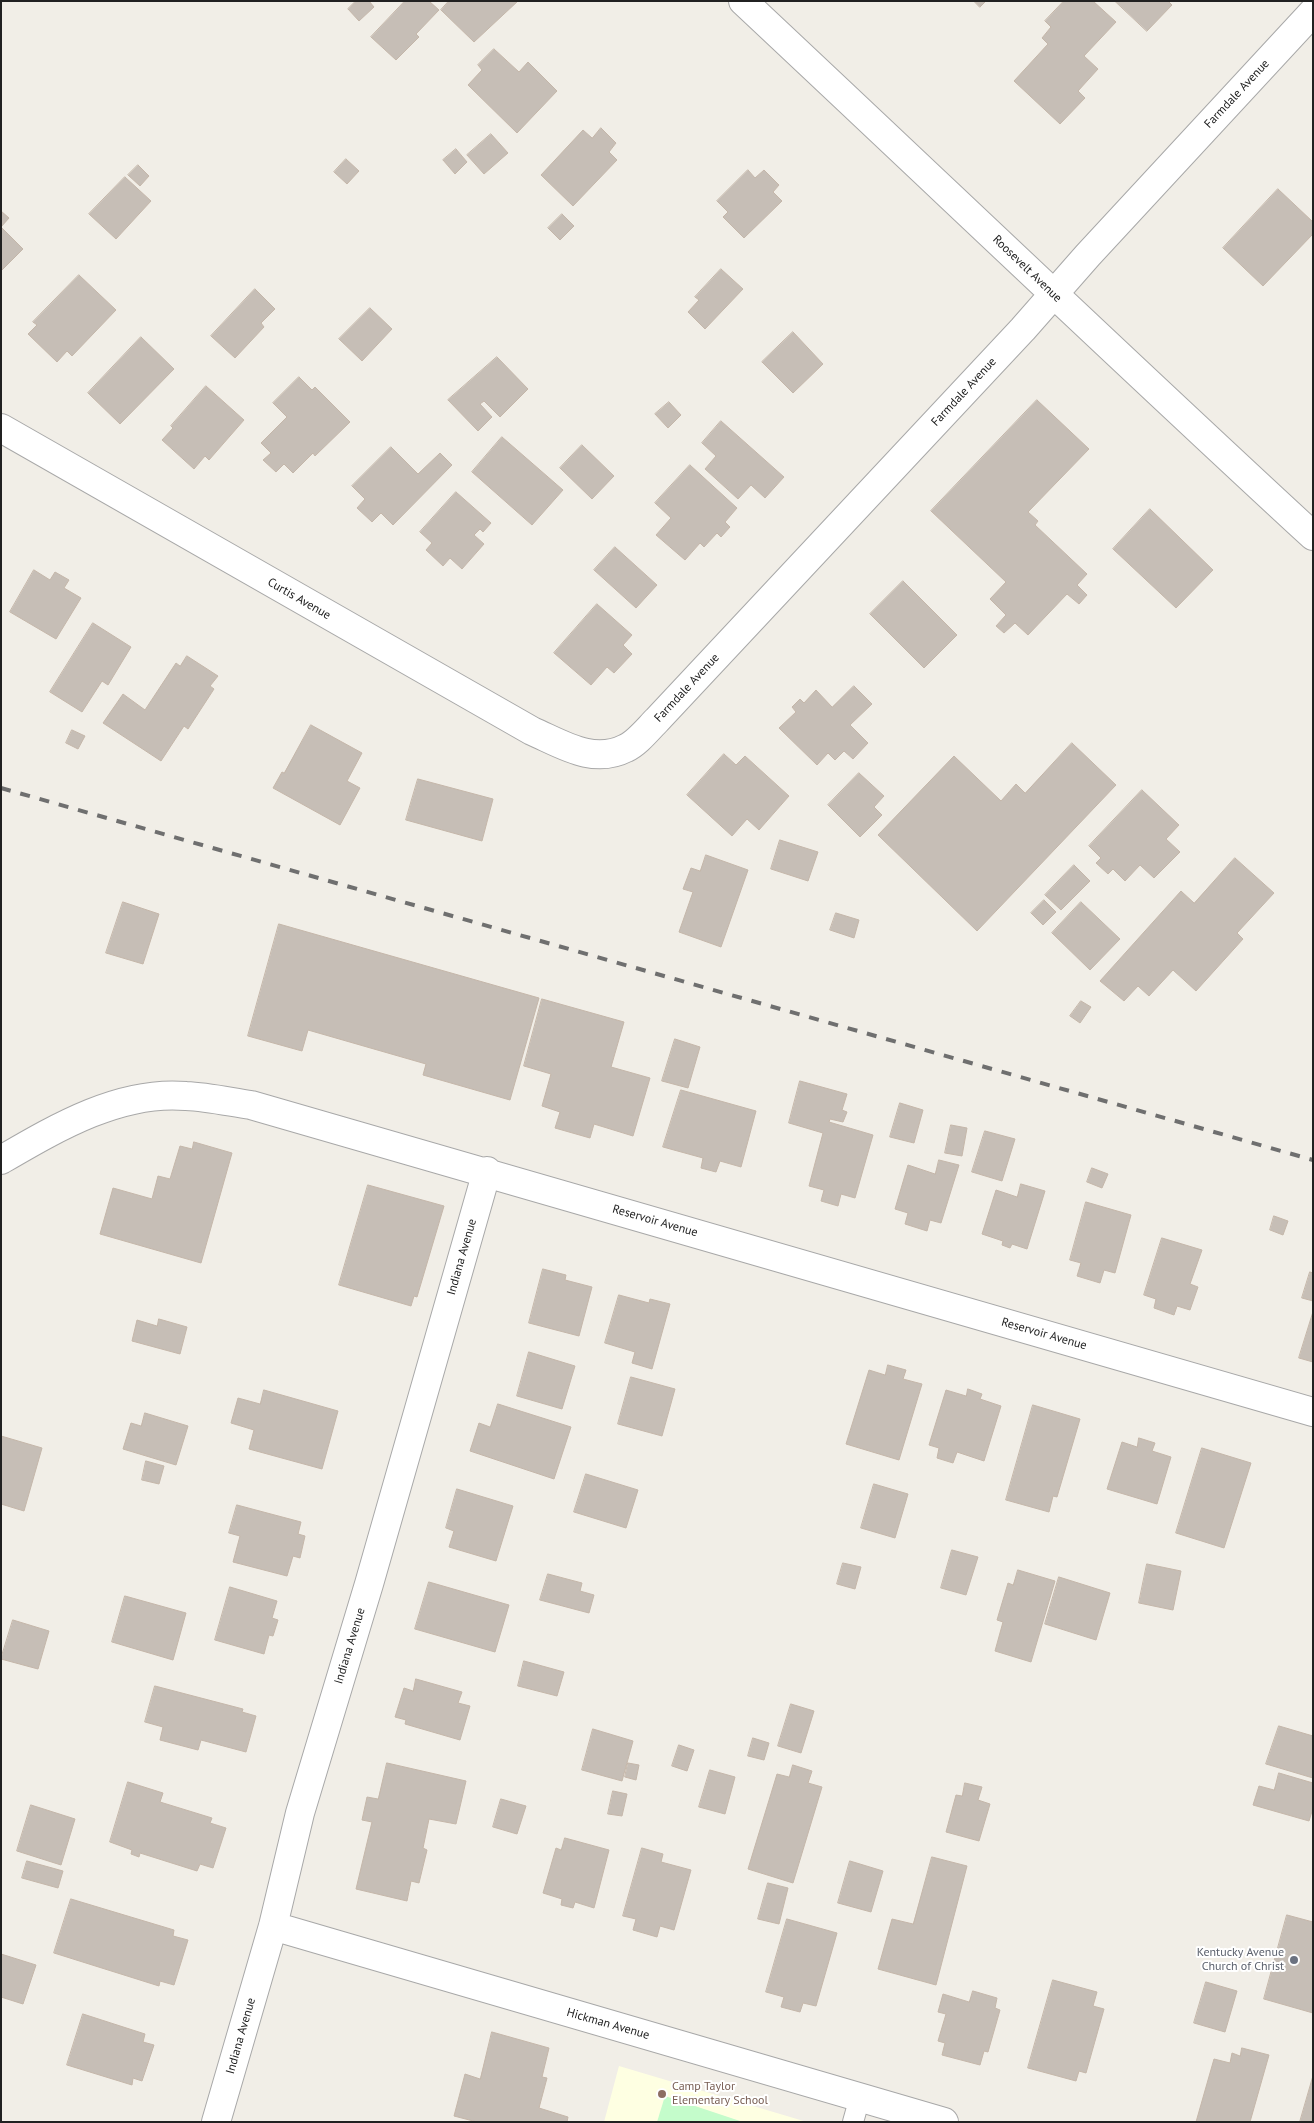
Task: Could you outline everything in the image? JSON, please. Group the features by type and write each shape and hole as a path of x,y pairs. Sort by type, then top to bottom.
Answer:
{"street":[{"name":"Roosevelt Avenue","path":"743,1 1313,536"},
{"name":"Farmdale Avenue","path":"603,756 627,748 657,720 1054,294 1313,12"},
{"name":"Curtis Avenue","path":"1,428 532,731 590,756 603,756"},
{"name":"Reservoir Avenue","path":"1,1160 43,1136 88,1114 150,1098 185,1096 251,1105 486,1171 1313,1412"},
{"name":"Indiana Avenue","path":"216,2122 273,1926 300,1813 369,1584 486,1171"},
{"name":"Hickman Avenue","path":"273,1926 857,2110 944,2122"}],"shaded area":[{"name":"Camp Taylor Elementary School","path":"619,2066 807,2122 604,2122"}],"green space":[{"path":"665,2096 743,2122 657,2122"}],"building":[{"path":"356,1 369,1 374,7 359,21 348,9"},
{"path":"405,1 429,1 439,10 416,34 419,37 396,60 371,37"},
{"path":"449,1 518,1 474,42 441,10"},
{"path":"974,1 986,1 980,7"},
{"path":"1064,1 1093,1 1116,22 1084,56 1098,69 1078,91 1085,98 1060,124 1014,81 1048,44 1042,38 1051,27 1045,21"},
{"path":"1115,1 1168,1 1172,5 1147,31"},
{"path":"494,49 519,72 528,62 557,91 517,133 468,85 482,70 478,65"},
{"path":"601,128 616,143 609,152 617,160 573,206 541,175 583,130 592,138"},
{"path":"491,134 508,153 484,174 467,155"},
{"path":"456,149 467,162 455,174 443,160"},
{"path":"346,159 359,171 347,184 334,172"},
{"path":"138,165 149,176 140,186 128,175"},
{"path":"748,170 755,178 764,170 779,185 773,192 782,201 744,238 723,217 728,212 717,201"},
{"path":"125,177 151,201 116,239 89,214"},
{"path":"1278,189 1313,222 1313,234 1263,286 1223,248"},
{"path":"1,211 9,218 1,227"},
{"path":"562,214 574,226 560,240 548,228"},
{"path":"1,227 23,249 1,271"},
{"path":"721,269 743,289 705,329 688,312 699,300 695,297"},
{"path":"79,275 116,310 72,356 67,351 57,362 28,334 37,325 33,322"},
{"path":"255,289 275,309 261,323 264,327 235,358 211,336"},
{"path":"370,308 392,329 362,361 339,339"},
{"path":"793,332 823,364 793,393 762,362"},
{"path":"141,337 174,369 120,424 88,393"},
{"path":"497,357 528,389 500,417 484,401 480,404 492,417 478,431 448,400"},
{"path":"299,377 312,390 315,387 350,422 315,456 313,453 293,473 284,464 276,472 263,460 271,453 261,443 287,417 273,403"},
{"path":"206,386 244,420 209,460 205,456 194,469 162,440 173,428 171,426"},
{"path":"1037,400 1089,449 1028,512 1038,521 1035,525 1087,574 1077,585 1087,595 1079,604 1067,594 1028,635 1015,623 1004,633 996,626 1006,615 990,599 1006,582 931,511"},
{"path":"669,402 681,415 668,428 655,414"},
{"path":"721,421 784,477 765,498 751,485 738,499 705,469 716,456 702,443"},
{"path":"502,437 563,490 532,525 472,472"},
{"path":"582,445 614,476 592,499 560,468"},
{"path":"391,447 418,474 440,453 452,465 393,525 381,513 372,522 357,508 365,499 352,486"},
{"path":"690,465 737,508 725,522 730,527 721,537 717,533 704,547 700,543 685,560 656,535 671,518 655,503"},
{"path":"456,492 491,523 483,532 480,529 474,535 484,544 462,569 450,558 443,566 426,550 432,543 420,532"},
{"path":"1150,509 1213,570 1176,608 1113,549"},
{"path":"615,547 657,585 636,608 594,570"},
{"path":"34,570 50,580 55,572 69,580 64,588 81,598 56,639 10,612"},
{"path":"903,581 957,635 924,668 870,614"},
{"path":"597,604 632,635 623,645 632,654 614,673 607,667 591,685 554,653"},
{"path":"93,623 131,647 108,685 102,681 82,712 50,692"},
{"path":"187,656 218,676 210,686 214,689 188,729 184,726 161,761 103,723 123,694 145,710 176,663 180,666"},
{"path":"854,686 872,704 850,725 868,743 853,759 844,751 835,760 828,753 817,765 779,728 796,712 792,707 800,699 804,703 816,690 832,707"},
{"path":"311,725 362,753 347,781 360,788 340,825 273,788 282,772 284,773"},
{"path":"72,730 85,736 78,749 66,743"},
{"path":"1072,743 1116,785 977,931 878,835 954,756 1001,801 1016,784 1025,793"},
{"path":"724,754 736,765 745,756 789,796 759,830 747,819 732,836 687,795"},
{"path":"859,773 884,796 874,807 882,815 860,837 828,805"},
{"path":"418,779 493,799 482,841 406,820"},
{"path":"1142,790 1179,825 1166,839 1180,852 1154,878 1140,865 1125,881 1113,869 1108,874 1096,863 1101,858 1089,846"},
{"path":"780,840 818,852 808,881 771,869"},
{"path":"706,855 748,870 721,947 679,932 693,892 683,889 691,868 700,871"},
{"path":"1235,858 1274,893 1237,933 1243,939 1196,991 1173,970 1149,996 1138,986 1124,1001 1100,981 1181,891 1194,903"},
{"path":"1074,865 1090,881 1061,910 1045,895"},
{"path":"1044,900 1056,912 1043,925 1031,913"},
{"path":"123,902 159,914 143,964 106,953"},
{"path":"1081,902 1120,939 1090,970 1052,933"},
{"path":"836,913 859,920 854,938 830,930"},
{"path":"279,924 539,998 510,1100 423,1075 426,1064 308,1030 302,1051 248,1036"},
{"path":"542,999 624,1022 611,1067 650,1078 633,1136 594,1124 590,1138 555,1128 560,1112 542,1106 551,1074 524,1066"},
{"path":"1081,1001 1091,1007 1080,1023 1070,1016"},
{"path":"675,1039 700,1047 688,1088 662,1081"},
{"path":"800,1081 847,1094 842,1110 847,1112 843,1122 830,1119 829,1122 873,1135 855,1198 841,1194 838,1206 821,1201 824,1190 809,1186 823,1133 789,1123"},
{"path":"681,1090 756,1111 741,1167 720,1161 716,1172 701,1168 703,1158 663,1147"},
{"path":"900,1103 923,1110 914,1143 890,1137"},
{"path":"951,1125 967,1128 962,1156 945,1153"},
{"path":"985,1131 1015,1139 1002,1181 972,1172"},
{"path":"194,1142 232,1153 201,1263 100,1234 113,1188 152,1199 158,1176 170,1179 180,1146 192,1149"},
{"path":"939,1160 959,1165 941,1223 930,1220 927,1231 905,1224 908,1213 895,1209 908,1165 935,1174"},
{"path":"1092,1168 1108,1174 1102,1188 1087,1182"},
{"path":"1021,1184 1045,1191 1027,1249 1012,1244 1010,1248 1002,1245 1003,1241 982,1234 996,1190 1017,1197"},
{"path":"368,1185 444,1206 417,1297 414,1296 411,1306 339,1285"},
{"path":"1086,1202 1131,1215 1115,1273 1104,1270 1100,1283 1077,1276 1081,1263 1070,1260"},
{"path":"1274,1216 1288,1221 1283,1235 1270,1230"},
{"path":"1162,1238 1202,1250 1190,1284 1198,1287 1190,1310 1177,1306 1174,1315 1154,1308 1156,1299 1144,1295"},
{"path":"543,1269 566,1275 565,1280 592,1287 579,1336 529,1323"},
{"path":"1310,1272 1313,1273 1313,1301 1302,1298"},
{"path":"619,1295 649,1303 650,1299 670,1304 652,1369 632,1363 635,1352 605,1343"},
{"path":"1313,1312 1313,1362 1299,1358"},
{"path":"159,1319 187,1327 180,1354 132,1341 137,1320 157,1326"},
{"path":"529,1352 575,1366 562,1409 517,1396"},
{"path":"888,1365 906,1370 903,1379 922,1384 899,1460 846,1444 869,1370 885,1375"},
{"path":"631,1377 675,1389 662,1436 618,1424"},
{"path":"968,1389 982,1394 980,1399 1001,1406 984,1461 957,1452 953,1463 937,1458 939,1448 929,1445 946,1390 966,1396"},
{"path":"264,1390 338,1411 322,1469 249,1449 254,1430 231,1423 238,1398 260,1404"},
{"path":"498,1404 571,1427 554,1479 470,1451 479,1423 490,1427"},
{"path":"1033,1405 1080,1419 1057,1497 1053,1496 1049,1512 1006,1500"},
{"path":"145,1413 188,1426 176,1465 123,1449 131,1423 141,1426"},
{"path":"1,1436 42,1448 24,1511 1,1504"},
{"path":"1139,1438 1155,1443 1152,1451 1171,1457 1157,1504 1107,1489 1122,1442 1137,1447"},
{"path":"1202,1448 1251,1463 1224,1548 1176,1533"},
{"path":"146,1461 164,1466 159,1484 142,1480"},
{"path":"586,1474 638,1490 626,1528 574,1512"},
{"path":"874,1484 908,1494 895,1538 861,1528"},
{"path":"457,1489 513,1506 496,1561 449,1547 454,1531 446,1528"},
{"path":"237,1505 301,1522 298,1534 305,1536 300,1558 293,1556 287,1576 233,1562 240,1536 229,1533"},
{"path":"952,1550 978,1557 966,1595 941,1588"},
{"path":"843,1563 861,1567 855,1589 837,1584"},
{"path":"1147,1564 1181,1571 1173,1610 1139,1603"},
{"path":"1018,1570 1055,1581 1031,1662 995,1651 1003,1622 997,1620 1008,1583 1013,1585"},
{"path":"548,1574 582,1583 580,1591 594,1595 589,1613 540,1600"},
{"path":"1059,1577 1110,1593 1096,1640 1045,1624"},
{"path":"429,1582 509,1605 495,1652 415,1629"},
{"path":"230,1587 277,1601 272,1618 278,1620 273,1636 269,1635 264,1654 215,1640"},
{"path":"125,1596 186,1613 173,1660 112,1642"},
{"path":"13,1620 49,1631 38,1669 1,1659"},
{"path":"524,1661 564,1672 557,1696 518,1686"},
{"path":"416,1679 462,1692 458,1703 470,1706 460,1740 405,1724 406,1720 395,1717 404,1688 413,1691"},
{"path":"155,1686 243,1709 242,1712 256,1716 246,1752 201,1740 198,1750 160,1740 163,1727 145,1722"},
{"path":"791,1704 814,1711 801,1753 778,1746"},
{"path":"1279,1726 1313,1736 1313,1778 1266,1764"},
{"path":"593,1729 633,1741 622,1781 582,1770"},
{"path":"753,1738 769,1743 764,1760 748,1756"},
{"path":"679,1745 694,1750 687,1771 672,1766"},
{"path":"387,1763 466,1781 456,1824 429,1819 423,1848 427,1850 419,1883 411,1881 407,1901 356,1889 372,1822 362,1820 367,1797 378,1799"},
{"path":"628,1763 639,1765 636,1780 625,1777"},
{"path":"793,1765 812,1771 808,1783 822,1787 793,1883 748,1869 777,1774 789,1777"},
{"path":"710,1770 735,1777 725,1814 699,1807"},
{"path":"1279,1773 1313,1783 1313,1808 1309,1821 1253,1805 1259,1786 1274,1790"},
{"path":"128,1782 163,1793 160,1802 212,1818 210,1823 226,1828 213,1868 200,1864 197,1871 140,1853 139,1857 131,1854 132,1850 110,1842"},
{"path":"965,1783 982,1787 978,1800 990,1804 979,1841 946,1832 956,1795 962,1796"},
{"path":"613,1791 627,1794 622,1816 608,1814"},
{"path":"501,1799 526,1806 517,1834 493,1827"},
{"path":"31,1805 75,1819 61,1865 17,1851"},
{"path":"565,1838 609,1850 594,1908 575,1902 573,1908 561,1905 562,1899 543,1893 556,1848 561,1850"},
{"path":"642,1848 663,1854 661,1862 691,1870 674,1930 660,1926 657,1937 633,1930 636,1919 623,1916"},
{"path":"932,1857 967,1866 936,1985 878,1969 892,1919 913,1924"},
{"path":"27,1861 63,1871 58,1888 22,1878"},
{"path":"850,1861 883,1871 871,1912 838,1903"},
{"path":"768,1883 788,1888 779,1924 758,1919"},
{"path":"71,1899 174,1930 173,1936 188,1940 174,1985 160,1981 159,1986 54,1953"},
{"name":"Kentucky Avenue Church of Christ","path":"1287,1915 1313,1922 1313,2013 1264,1999"},
{"path":"787,1919 837,1933 816,2006 803,2003 800,2012 781,2007 784,1997 766,1992"},
{"path":"1,1954 36,1965 23,2004 1,1997"},
{"path":"1053,1980 1097,1992 1093,2006 1104,2009 1086,2073 1079,2071 1076,2081 1028,2068"},
{"path":"1206,1982 1237,1991 1225,2032 1194,2023"},
{"path":"973,1991 997,1998 995,2008 1000,2010 988,2052 984,2051 980,2065 942,2055 945,2043 938,2041 946,2014 938,2012 943,1994 969,2002"},
{"path":"83,2014 145,2034 143,2042 154,2045 142,2081 133,2078 132,2085 67,2065"},
{"path":"492,2032 549,2048 542,2077 547,2078 539,2108 568,2117 567,2122 477,2122 454,2116 465,2074 480,2079"},
{"path":"1242,2048 1269,2055 1250,2122 1196,2122 1214,2059 1230,2063 1232,2053 1240,2056"},
{"path":"1313,2076 1313,2122 1300,2122"}],"railway":[{"path":"1,788 1313,1160"}],"place":[{"name":"Kentucky Avenue Church of Christ","path":"1294,1960"},
{"name":"Camp Taylor Elementary School","path":"662,2094"}]}
